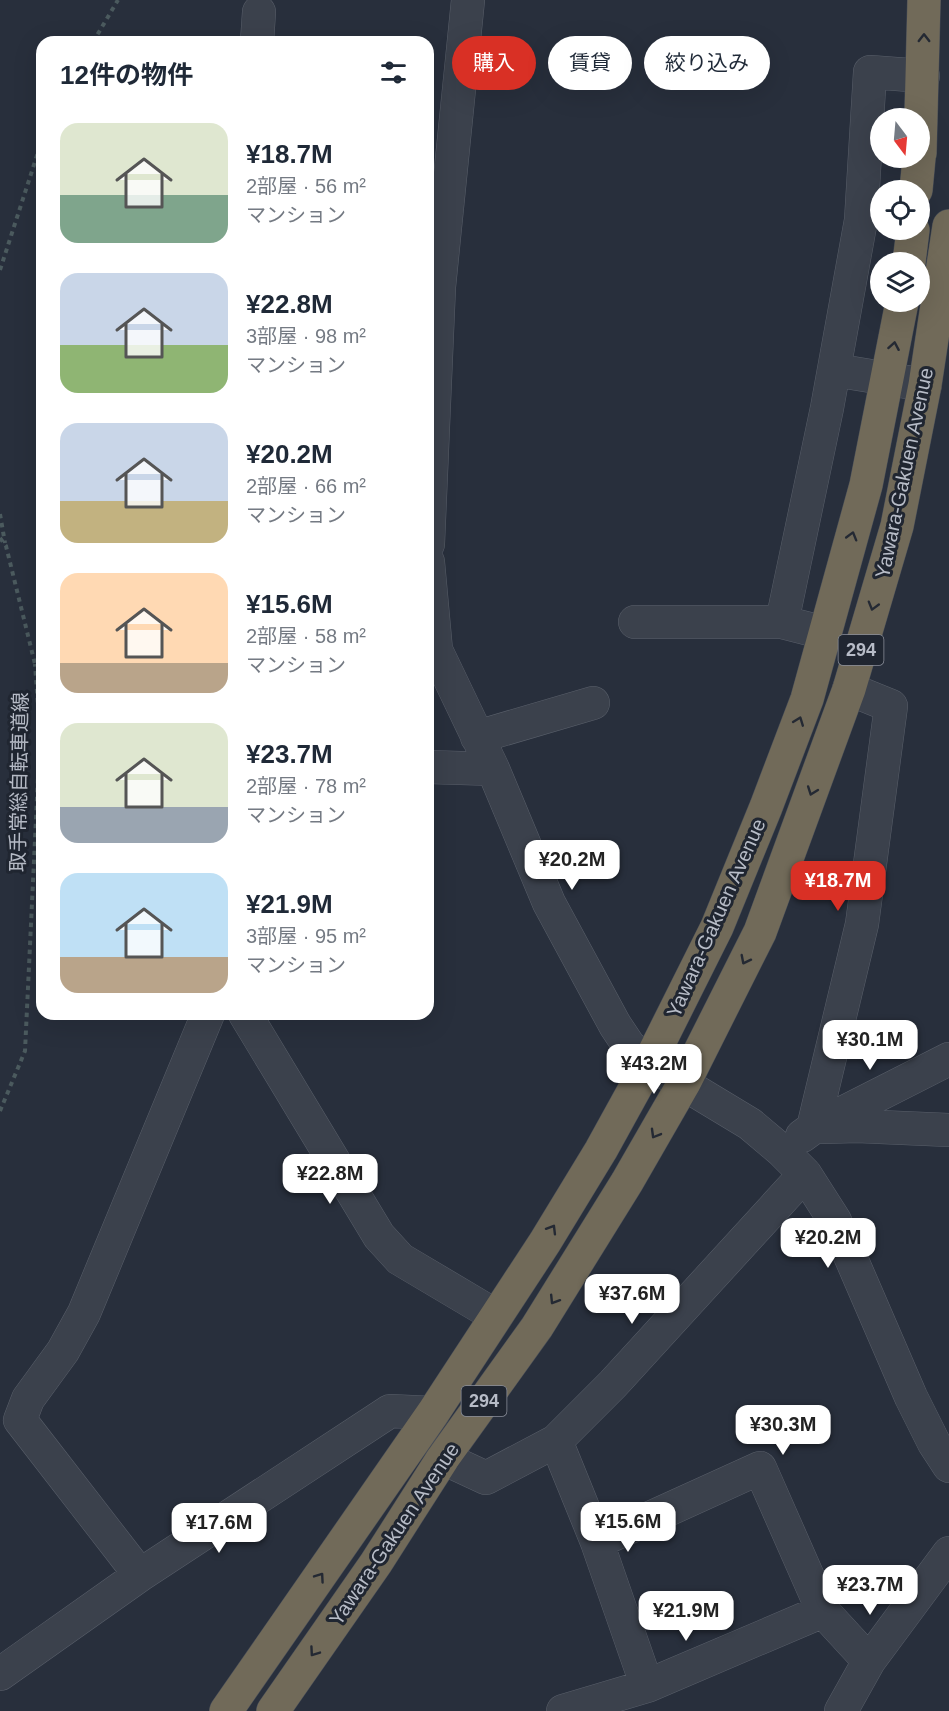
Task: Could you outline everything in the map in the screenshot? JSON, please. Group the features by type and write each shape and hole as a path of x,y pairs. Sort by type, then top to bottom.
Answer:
{"highway":[{"path":"922,108 924,0"},
{"name":"Yawara-Gakuen Avenue","path":"273,1711 376,1563 444,1458 537,1327 627,1182 684,1083 759,932 849,689 897,526 925,385 949,226"},
{"name":"Yawara-Gakuen Avenue","path":"226,1711 433,1413 545,1242 601,1150 649,1063 717,927 807,699 866,485 900,312"}],"street":[{"path":"434,321 439,287 440,164 468,0"},
{"path":"782,622 834,370 861,220 870,72 923,76"},
{"path":"834,370 925,385"},
{"path":"634,622 782,622 825,633"},
{"path":"434,628 436,650 492,769 549,903 615,1025 629,1046 649,1063 750,1124 793,1162 835,1221 911,1397 934,1443 949,1466"},
{"path":"444,1458 486,1478 556,1441 613,1384 793,1162 813,1128 862,924 891,706 849,689"},
{"path":"477,737 593,703"},
{"path":"434,767 492,769"},
{"path":"140,1575 20,1420 28,1399 63,1351 84,1313 206,1020"},
{"path":"249,1020 379,1236 400,1259 496,1316"},
{"path":"813,1128 949,1059"},
{"path":"813,1128 857,1126 949,1130"},
{"path":"0,1674 140,1575 390,1411 433,1413"},
{"path":"556,1441 597,1542 647,1686"},
{"path":"597,1542 760,1468 823,1611 869,1661"},
{"path":"841,1711 869,1661 949,1553"},
{"path":"563,1711 647,1686 823,1611"}],"path":[{"path":"97,36 118,0"},
{"path":"0,270 36,159"},
{"path":"0,514 6,546"},
{"path":"0,538 6,546"},
{"name":"取手常総自転車道線","path":"6,546 35,664 36,678"},
{"name":"取手常総自転車道線","path":"0,1111 25,1051 36,819"}]}
